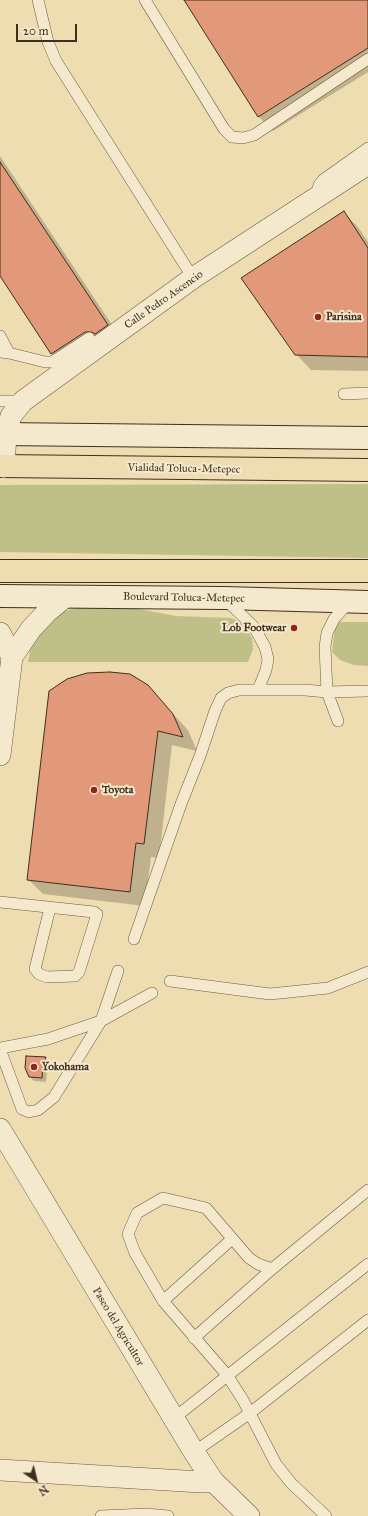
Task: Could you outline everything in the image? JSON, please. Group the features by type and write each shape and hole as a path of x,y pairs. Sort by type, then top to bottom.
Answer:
{"highway":[{"name":"Vialidad Toluca-Metepec","path":"2,467 368,470"},
{"path":"0,571 368,571"}],"main road":[{"path":"3,434 368,438"},
{"name":"Boulevard Toluca-Metepec","path":"0,596 224,598 358,602"}],"street":[{"name":"Calle Pedro Ascencio","path":"2,467 3,434 11,416 23,401 193,278 368,164"},
{"path":"1,747 12,657 31,630 47,612 65,597"},
{"path":"0,634 12,657"},
{"name":"Paseo del Agricultor","path":"0,1128 173,1419 213,1481 227,1506 249,1516"},
{"path":"0,1470 201,1482 213,1481"}],"lane":[{"path":"38,0 48,42 56,61 193,278"},
{"path":"145,0 224,129 232,136 243,138 254,135 368,59"},
{"path":"322,195 318,189 319,184 368,148"},
{"path":"0,336 5,353 45,362 52,362 89,338"},
{"path":"344,394 368,393"},
{"path":"0,401 23,401"},
{"path":"224,598 254,626 265,647 268,659 266,670 258,690"},
{"path":"338,721 327,692 325,647 326,633 334,619 358,602"},
{"path":"134,939 215,710 221,698 228,693 239,690 305,690 327,692 368,691"},
{"path":"0,902 94,912 97,914 98,919 79,972 75,976 48,977 39,974 35,968 50,908"},
{"path":"118,972 101,1021 54,1097 38,1110 29,1112 22,1108 0,1048 48,1038 101,1021 152,994"},
{"path":"170,981 270,994 328,988 368,972"},
{"path":"194,1338 272,1269 368,1190"},
{"path":"272,1269 258,1264 249,1258 206,1208 163,1198 137,1213 128,1234 135,1253 163,1301 227,1375 250,1413 276,1464 291,1483 326,1516"},
{"path":"163,1301 232,1239"},
{"path":"173,1419 368,1264"},
{"path":"194,1452 250,1413 368,1320"},
{"path":"101,1516 168,1516"}],"green space":[{"path":"368,484 368,558 0,552 0,485"},
{"path":"78,607 128,607 176,616 231,618 240,622 246,629 252,638 253,649 248,662 28,662 32,639 59,613"},
{"path":"340,622 368,622 368,666 354,665 340,660 332,652 335,627"}],"building":[{"path":"184,0 368,0 368,48 258,117"},
{"path":"0,162 108,325 95,334 92,332 85,332 51,354 0,276"},
{"name":"Parisina","path":"344,211 368,248 368,357 295,355 241,278"},
{"name":"Toyota","path":"110,672 130,674 148,685 173,714 183,737 158,731 144,844 136,843 130,892 27,880 49,691 67,679 87,673"},
{"name":"Yokohama","path":"26,1056 46,1057 43,1065 42,1078 29,1077 25,1068"}],"place":[{"name":"Parisina","path":"318,317"},
{"name":"Lob Footwear","path":"294,628"},
{"name":"Toyota","path":"94,790"},
{"name":"Yokohama","path":"34,1067"}]}
